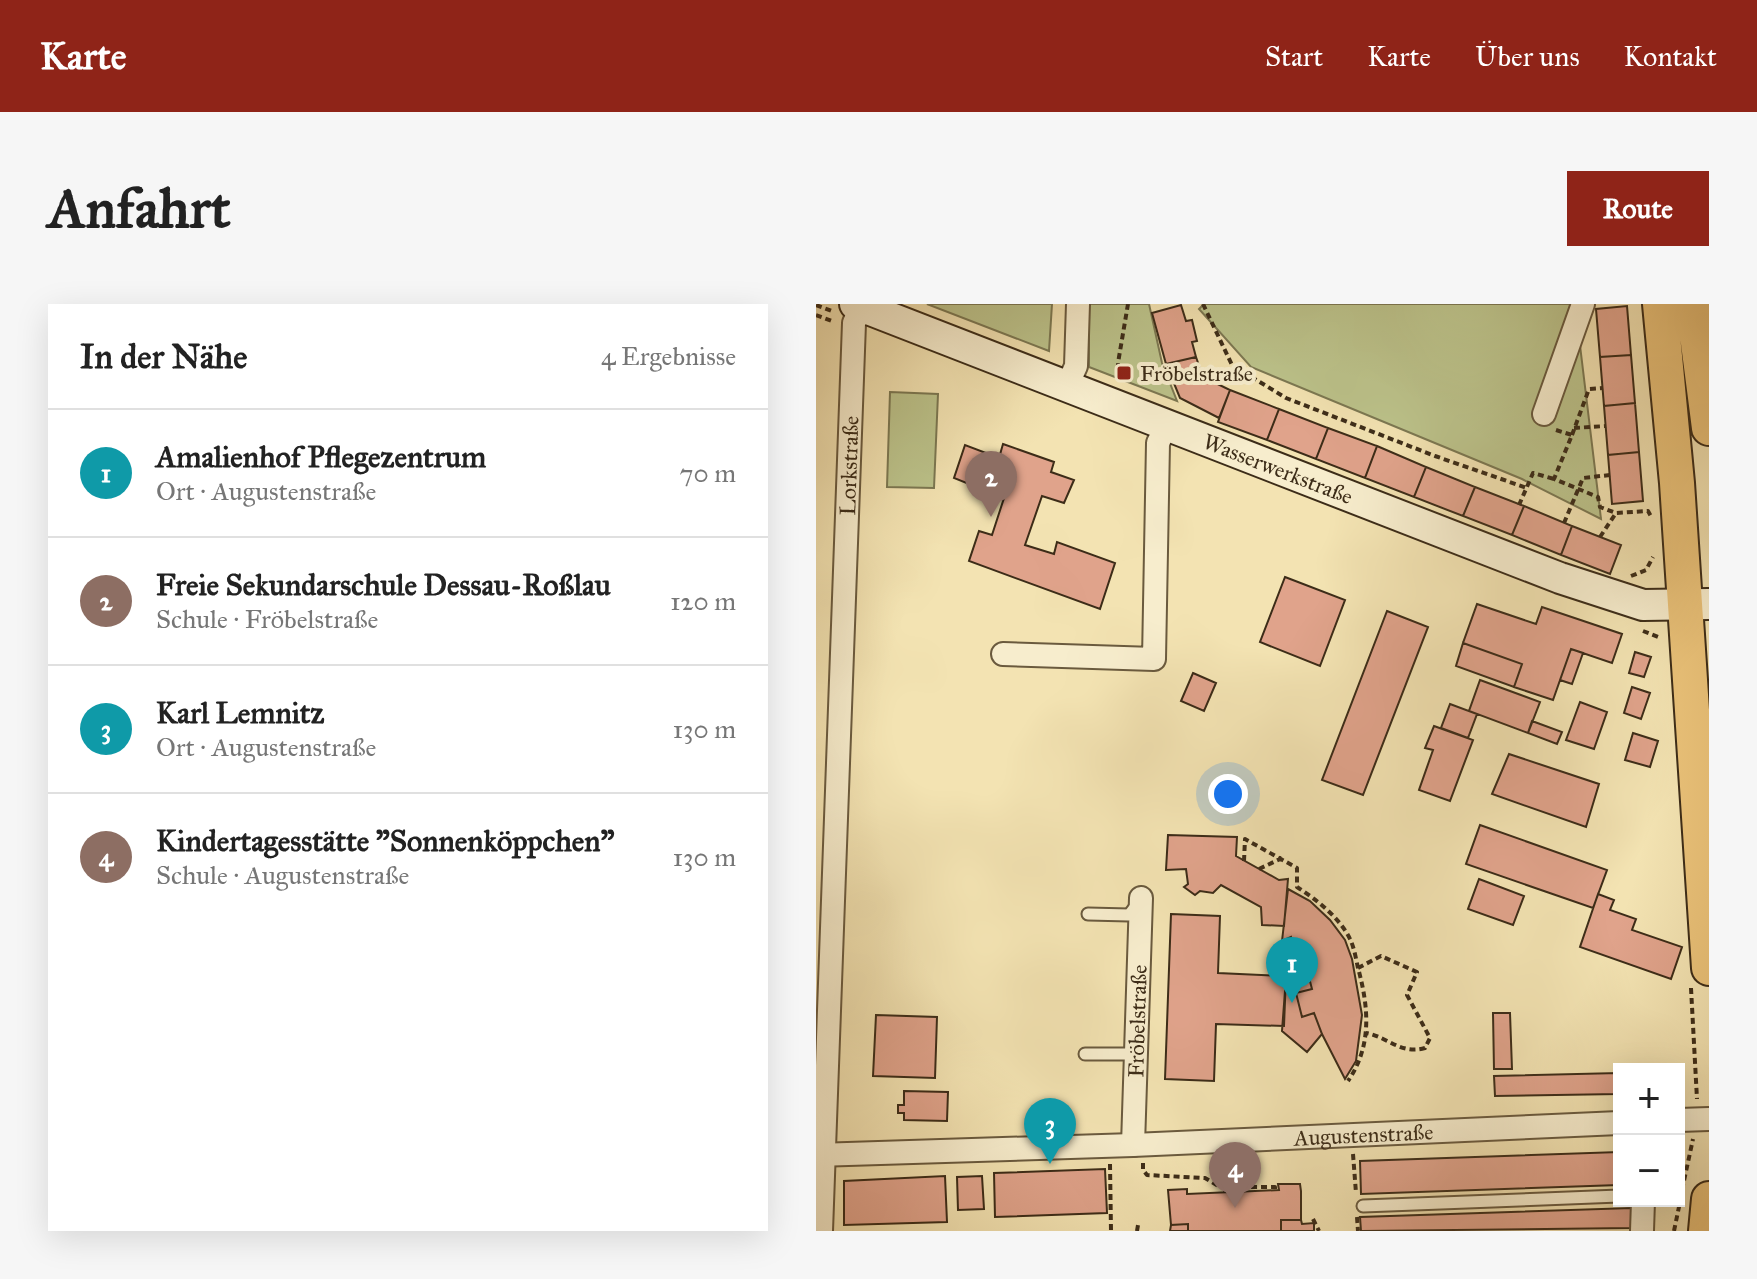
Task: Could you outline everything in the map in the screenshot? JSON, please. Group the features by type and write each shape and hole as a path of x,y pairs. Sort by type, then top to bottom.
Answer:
{"main road":[{"path":"1660,304 1697,605 1709,968"},
{"path":"1693,304 1709,428"},
{"path":"1706,1231 1709,1199"}],"street":[{"path":"1067,386 1076,366 1078,304"},
{"path":"1544,414 1583,304"},
{"name":"Wasserwerkstraße","path":"858,305 1560,578 1643,605 1697,605"},
{"name":"Lorkstraße","path":"819,1155 854,323 858,305"},
{"path":"1003,654 1154,659 1158,443 1166,426"},
{"name":"Fröbelstraße","path":"1138,1145 1136,1054 1141,898"},
{"name":"Augustenstraße","path":"819,1155 1138,1145 1613,1123"},
{"path":"819,1155 821,1231"},
{"path":"1642,1231 1643,1207"}],"lane":[{"path":"1088,914 1129,915 1141,898"},
{"path":"1085,1054 1136,1054"},
{"path":"1363,1206 1613,1196"}],"path":[{"path":"1117,405 1118,363 1128,304"},
{"path":"1203,304 1232,365 1286,398 1527,488"},
{"path":"1554,479 1589,389 1603,388"},
{"path":"1544,414 1541,425 1573,432 1606,426"},
{"path":"1519,505 1533,473 1598,497 1600,507 1616,513 1648,511 1656,524"},
{"path":"1564,523 1583,478 1610,475"},
{"path":"1600,537 1616,513"},
{"path":"1627,577 1646,570 1658,548"},
{"path":"1244,861 1245,839 1297,868 1297,887 1332,916 1350,938 1367,1016 1360,1063 1348,1081"},
{"path":"1259,869 1282,858"},
{"path":"1358,968 1381,956 1417,972 1407,995 1430,1038 1425,1048 1415,1051 1399,1049 1381,1035 1366,1033"},
{"path":"1674,1231 1695,1119"},
{"path":"1352,1134 1358,1231"},
{"path":"1138,1145 1147,1175 1205,1178 1220,1187 1275,1187 1275,1190"},
{"path":"1110,1146 1111,1231"},
{"path":"1234,1191 1235,1170 1242,1169 1242,1187"},
{"path":"1313,1219 1319,1231"}],"green space":[{"path":"927,304 1052,304 1049,351"},
{"path":"1089,304 1149,304 1162,363 1177,401 1089,367"},
{"path":"1204,304 1575,304 1601,519 1522,479 1251,367 1199,309"},
{"path":"890,392 938,394 934,488 887,487"}],"building":[{"path":"1181,305 1186,321 1192,320 1197,341 1192,342 1196,357 1166,364 1152,313"},
{"path":"1627,306 1631,355 1600,357 1596,309"},
{"path":"1631,355 1635,403 1604,406 1600,357"},
{"path":"1196,357 1203,377 1230,390 1219,418 1180,398 1166,364"},
{"path":"1230,390 1279,409 1267,440 1218,422"},
{"path":"1635,403 1639,452 1608,455 1604,406"},
{"path":"1279,409 1328,428 1316,459 1267,440"},
{"path":"1328,428 1377,446 1365,478 1316,459"},
{"path":"1003,444 1054,462 1051,472 1074,480 1064,503 1042,496 1025,545 1054,554 1057,542 1115,563 1100,609 969,561 979,531 992,535 1004,498 954,478 965,445 999,458"},
{"path":"1377,446 1426,467 1414,497 1365,478"},
{"path":"1639,452 1643,501 1612,504 1608,455"},
{"path":"1426,467 1475,487 1463,516 1414,497"},
{"path":"1475,487 1524,506 1512,535 1463,516"},
{"path":"1524,506 1572,526 1561,555 1512,535"},
{"path":"1572,526 1621,545 1610,574 1561,555"},
{"path":"1285,577 1345,600 1320,666 1260,642"},
{"path":"1477,604 1536,624 1542,607 1622,634 1612,663 1571,649 1553,700 1514,687 1522,664 1463,643"},
{"path":"1387,611 1428,627 1363,795 1322,780"},
{"path":"1463,643 1522,664 1514,687 1456,666"},
{"path":"1571,649 1583,653 1572,684 1560,680"},
{"path":"1635,652 1651,657 1644,677 1629,673"},
{"path":"1193,673 1216,683 1204,711 1181,701"},
{"path":"1480,680 1540,702 1528,733 1469,711"},
{"path":"1632,687 1650,693 1641,719 1624,713"},
{"path":"1580,702 1607,712 1594,749 1566,740"},
{"path":"1450,704 1477,714 1468,738 1441,728"},
{"path":"1532,721 1562,732 1557,744 1528,733"},
{"path":"1434,726 1473,740 1450,801 1419,790 1433,750 1425,748"},
{"path":"1633,733 1658,741 1650,767 1625,760"},
{"path":"1509,754 1599,784 1586,827 1492,794"},
{"path":"1480,825 1607,870 1593,908 1466,864"},
{"path":"1168,835 1237,837 1236,856 1279,880 1288,879 1284,926 1262,925 1261,907 1221,885 1213,893 1200,891 1195,895 1184,887 1188,884 1186,869 1166,870"},
{"path":"1479,879 1524,896 1513,925 1468,909"},
{"path":"1288,889 1310,901 1330,920 1345,940 1352,959 1362,1015 1356,1061 1345,1079 1314,1013 1302,1017 1296,993 1312,989 1305,962 1298,965 1291,937 1282,941"},
{"path":"1598,894 1614,900 1610,910 1636,919 1632,930 1682,947 1671,979 1580,947"},
{"path":"1171,914 1220,916 1218,973 1286,976 1284,1026 1216,1024 1214,1081 1165,1079"},
{"path":"1305,962 1312,989 1296,993 1302,1017 1314,1013 1322,1034 1307,1052 1282,1031 1285,991 1296,987 1291,966"},
{"path":"1493,1013 1510,1013 1512,1069 1494,1069"},
{"path":"876,1015 937,1017 935,1078 873,1076"},
{"path":"1613,1073 1613,1094 1495,1096 1494,1076"},
{"path":"904,1091 948,1092 947,1121 904,1120 904,1113 898,1113 898,1105 904,1105"},
{"path":"1613,1152 1613,1185 1361,1194 1360,1161"},
{"path":"1105,1169 1107,1213 995,1217 994,1173"},
{"path":"945,1176 947,1222 844,1225 844,1181"},
{"path":"982,1176 984,1209 958,1210 957,1177"},
{"path":"1244,1179 1245,1191 1224,1191 1224,1180"},
{"path":"1278,1184 1300,1184 1301,1191 1301,1220 1281,1220 1281,1231 1188,1231 1188,1224 1171,1225 1168,1190 1187,1189 1187,1194 1279,1190"},
{"path":"1632,1208 1633,1228 1361,1231 1360,1217"},
{"path":"1281,1220 1314,1223 1314,1231 1281,1231"},
{"path":"1188,1224 1188,1231 1170,1231 1171,1225"}],"place":[{"name":"Fröbelstraße","path":"1124,373"},
{"name":"Freie Sekundarschule Dessau-Roßlau","path":"991,517"},
{"name":"Amalienhof Pflegezentrum","path":"1292,1003"},
{"name":"Karl Lemnitz","path":"1050,1164"},
{"name":"Kindertagesstätte \"Sonnenköppchen\"","path":"1235,1208"}]}
